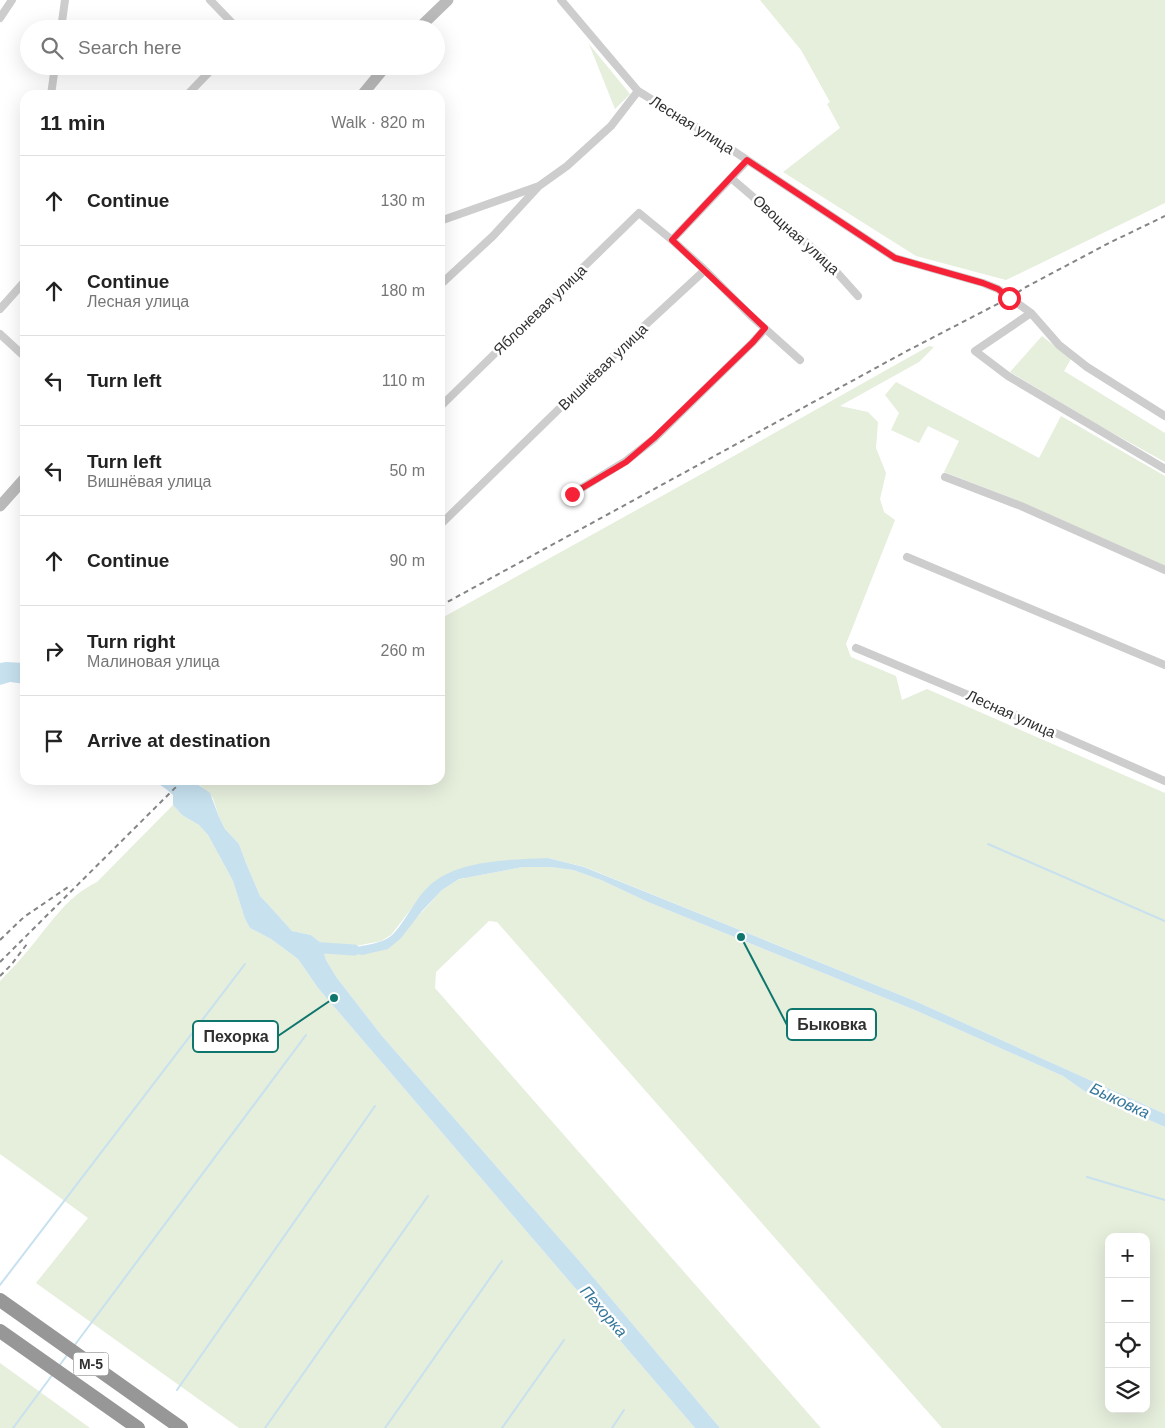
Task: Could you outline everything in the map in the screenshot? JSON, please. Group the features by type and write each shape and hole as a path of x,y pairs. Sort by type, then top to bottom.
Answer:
{"highway":[{"name":"М-5","path":"0,1300 181,1428"},
{"name":"М-5","path":"0,1331 138,1428"}],"street":[{"path":"0,18 12,0"},
{"path":"62,20 65,0"},
{"path":"210,0 229,20"},
{"path":"427,20 448,0"},
{"name":"Лесная улица","path":"561,0 638,91 747,160 895,258 998,289 1031,313"},
{"path":"52,90 54,75"},
{"path":"192,90 206,75"},
{"path":"366,90 379,75"},
{"path":"445,279 493,236 539,186 567,166 610,126 638,91"},
{"path":"747,160 672,240 800,360"},
{"name":"Овощная улица","path":"731,178 823,257 858,296"},
{"path":"445,219 539,186"},
{"name":"Яблоневая улица","path":"445,401 639,213 672,240"},
{"name":"Вишнёвая улица","path":"445,520 641,329 705,270"},
{"path":"0,309 20,287"},
{"path":"1165,416 1087,367 1059,345 1031,313 974,351 1008,376 1165,469"},
{"path":"572,494 626,462 654,438 765,328"},
{"path":"0,334 20,352"},
{"path":"945,477 1021,506 1165,570"},
{"path":"0,506 20,484"},
{"path":"907,557 1165,666"},
{"name":"Лесная улица","path":"856,648 1165,781"}],"green space":[{"path":"760,0 1165,0 1165,203 1006,280 916,256 783,172 840,128 827,104 830,102 801,50"},
{"path":"589,44 630,94 615,109"},
{"path":"1042,336 1071,359 1064,371 1165,433 1165,462 1098,425 1010,372"},
{"path":"929,346 934,347 919,362 840,406 868,412 878,422 876,448 886,473 880,499 884,512 895,520 846,644 851,657 896,676 902,700 927,689 1165,793 1165,1114 915,1001 585,867 548,858 468,877 523,867 550,867 573,870 601,880 648,902 917,1011 1063,1076 1096,1097 1109,1098 1124,1109 1165,1127 1165,1428 942,1428 497,922 489,921 436,972 435,988 821,1428 720,1428 582,1264 382,1036 337,978 326,960 321,943 311,935 292,931 260,896 239,844 225,829 213,798 200,785 445,785 445,616","holes":["458,880 442,890 388,949 341,949 381,941 391,935 428,887"]},
{"path":"896,382 1039,458 1061,416 1165,476 1165,566 1019,501 944,472 959,441 928,426 919,443 891,430 899,413 885,395"},
{"path":"173,805 182,815 199,825 208,835 233,881 245,919 250,928 271,939 298,959 318,988 695,1428 239,1428 36,1283 88,1218 0,1154 0,981 57,914 75,896 97,882"},
{"path":"0,1363 90,1428 0,1428"}],"water":[{"path":"0,663 20,663 20,683 10,682 0,685"},
{"path":"160,785 199,785 210,793 225,829 239,844 260,896 292,931 311,935 321,943 326,960 337,978 382,1036 582,1264 720,1428 695,1428 318,988 298,959 271,939 250,928 245,919 233,881 208,835 199,825 182,815 173,805 173,795"},
{"path":"548,858 584,867 915,1001 1165,1114 1165,1127 1124,1109 1109,1098 1096,1097 1084,1091 1063,1076 917,1011 573,870 550,867 523,867 459,879 442,890 422,911 401,938 388,949 362,955 339,950 373,944 391,936 396,932 418,898 428,887 453,871 485,863"}],"waterway":[{"path":"988,844 1165,921"},
{"name":"Быковка","path":"308,947 354,950"},
{"path":"0,1285 245,964"},
{"path":"74,1346 306,1035"},
{"path":"177,1390 375,1106"},
{"path":"1087,1177 1165,1200"},
{"path":"265,1428 428,1196"},
{"path":"385,1428 502,1261"},
{"path":"502,1428 564,1340"},
{"path":"59,1366 68,1354"},
{"path":"13,1428 53,1374"},
{"path":"612,1428 624,1410"}],"railway":[{"path":"445,603 905,352 1109,243 1165,216"},
{"path":"0,962 178,785"},
{"path":"0,940 24,917 71,885"},
{"path":"0,976 27,944"}],"place":[{"name":"Быковка","path":"741,937"},
{"name":"Пехорка","path":"334,998"}],"route":[{"path":"572,494 626,462 654,438 704,391 765,328 672,240 747,160 895,258 983,283 998,289 1009,298"}]}
